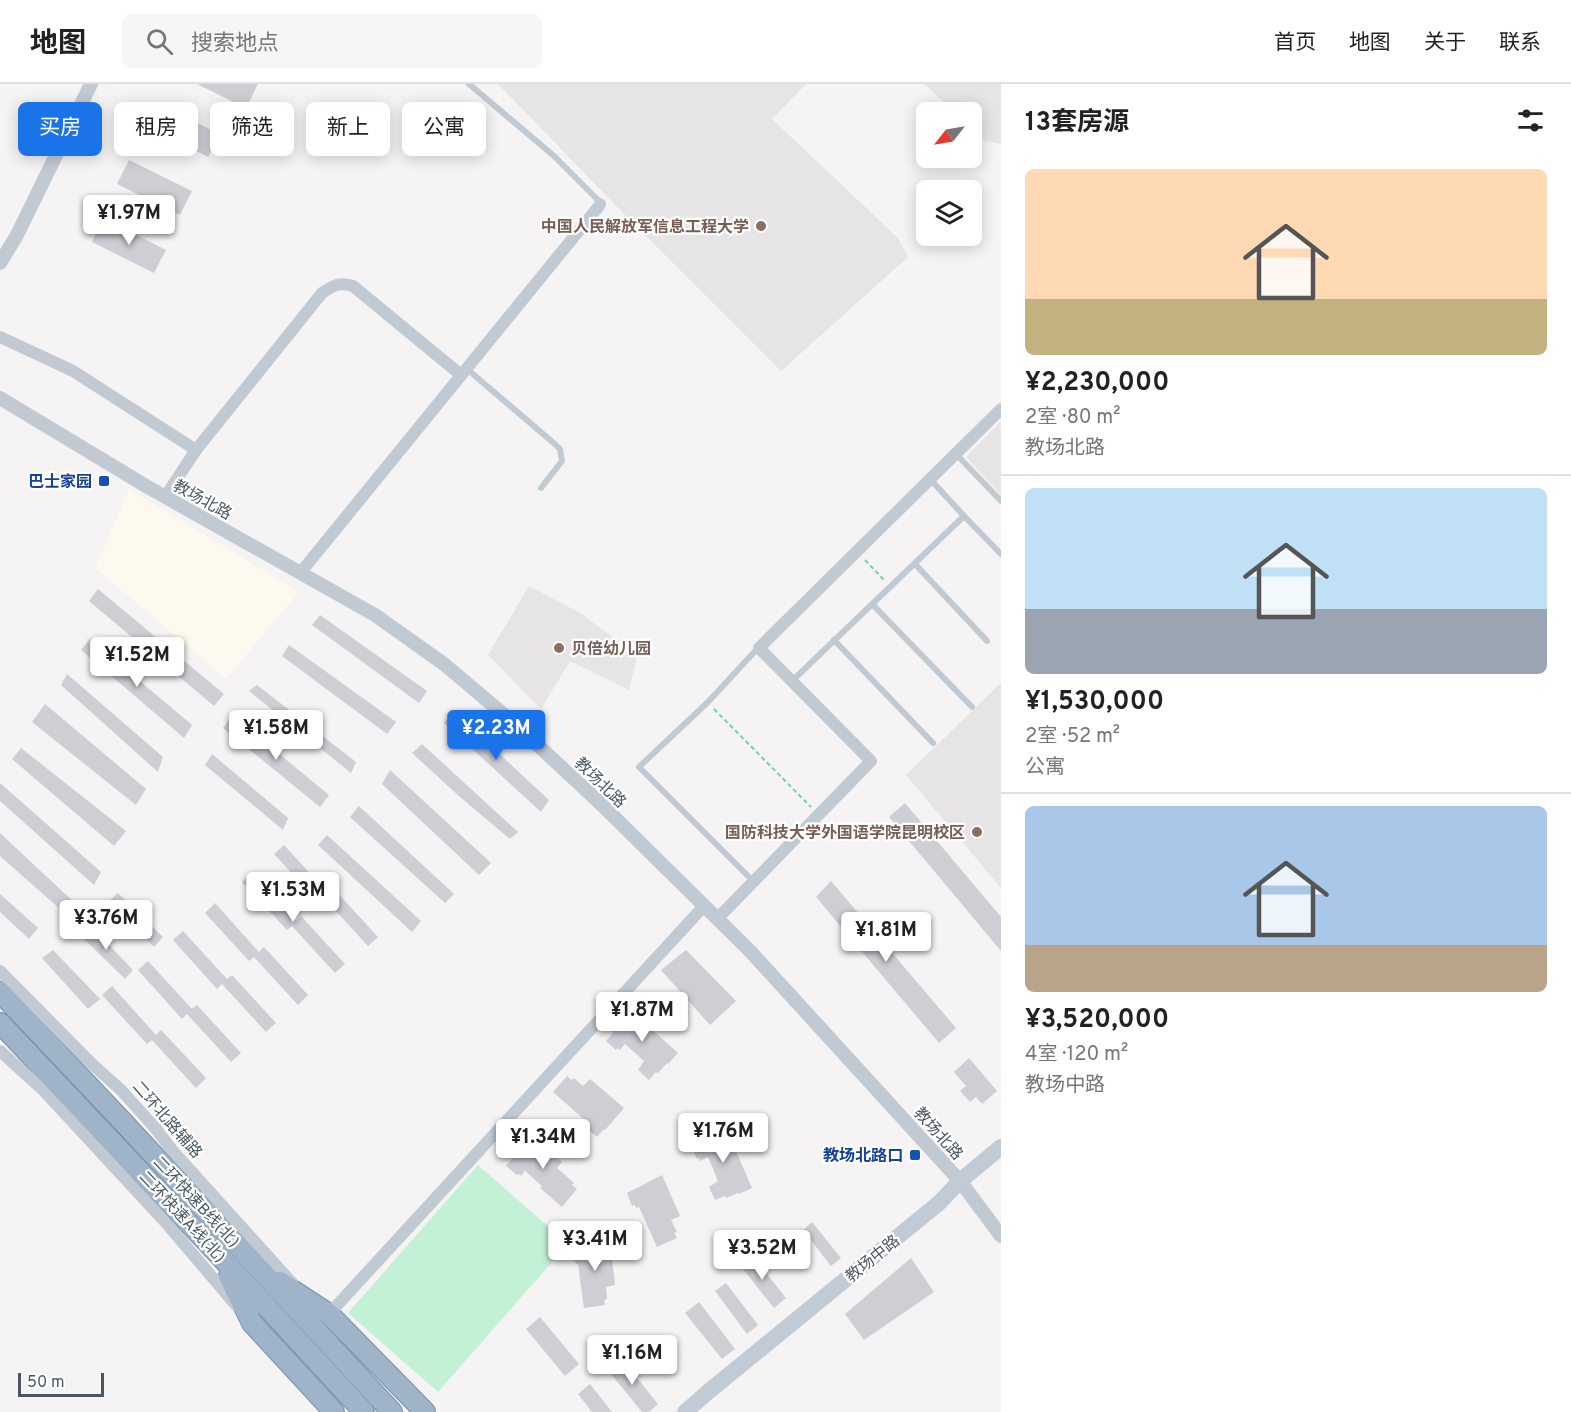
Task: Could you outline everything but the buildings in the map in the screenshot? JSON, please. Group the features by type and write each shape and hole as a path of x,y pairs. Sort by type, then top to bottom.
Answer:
{"highway":[{"name":"二环快速B线(北)","path":"0,992 392,1412"},
{"name":"二环快速A线(北)","path":"0,1023 364,1412"},
{"path":"218,1254 252,1323 334,1412"},
{"path":"260,1270 329,1314 425,1412"}],"main road":[{"name":"教场中路","path":"686,1412 939,1203 960,1181 1001,1147"}],"street":[{"path":"0,263 17,235 91,84"},
{"path":"300,572 600,204"},
{"path":"165,496 196,450 322,293 332,287 342,283 353,286 464,372"},
{"path":"0,337 73,371 196,450"},
{"name":"教场北路","path":"0,398 165,496 375,615 444,664 515,724 601,804 758,960 960,1181 1001,1236"},
{"path":"717,919 871,761 759,648 1001,409"},
{"path":"329,1314 704,906"},
{"name":"二环北路辅路","path":"0,971 121,1090 304,1296"},
{"path":"0,1051 43,1090 167,1224 252,1323"}],"lane":[{"path":"469,84 555,156 600,204"},
{"path":"464,372 560,449 562,461 541,488"},
{"path":"956,454 1001,501"},
{"path":"930,479 1001,554"},
{"path":"792,681 964,516"},
{"path":"915,564 987,641"},
{"path":"873,605 972,707"},
{"path":"834,640 933,743"},
{"path":"753,882 639,767 708,702 759,648"}],"path":[{"path":"856,552 890,586"},
{"path":"708,702 819,814"}],"shaded area":[{"name":"中国人民解放军信息工程大学","path":"498,84 806,84 772,119 898,238 908,257 781,371"},
{"path":"924,84 1001,84 1001,144 982,138 982,102 944,102"},
{"path":"1001,421 1001,495 966,457"},
{"path":"129,489 299,592 226,679 95,568"},
{"name":"贝倍幼儿园","path":"529,586 582,614 637,656 629,690 570,661 541,709 488,655"},
{"name":"国防科技大学外国语学院昆明校区","path":"1001,683 1001,888 906,775"}],"green space":[{"path":"478,1165 568,1244 438,1392 348,1313"}],"place":[{"name":"中国人民解放军信息工程大学","path":"761,226"},
{"name":"巴士家园","path":"104,481"},
{"name":"贝倍幼儿园","path":"559,648"},
{"name":"国防科技大学外国语学院昆明校区","path":"977,832"},
{"name":"教场北路口","path":"915,1155"}]}
